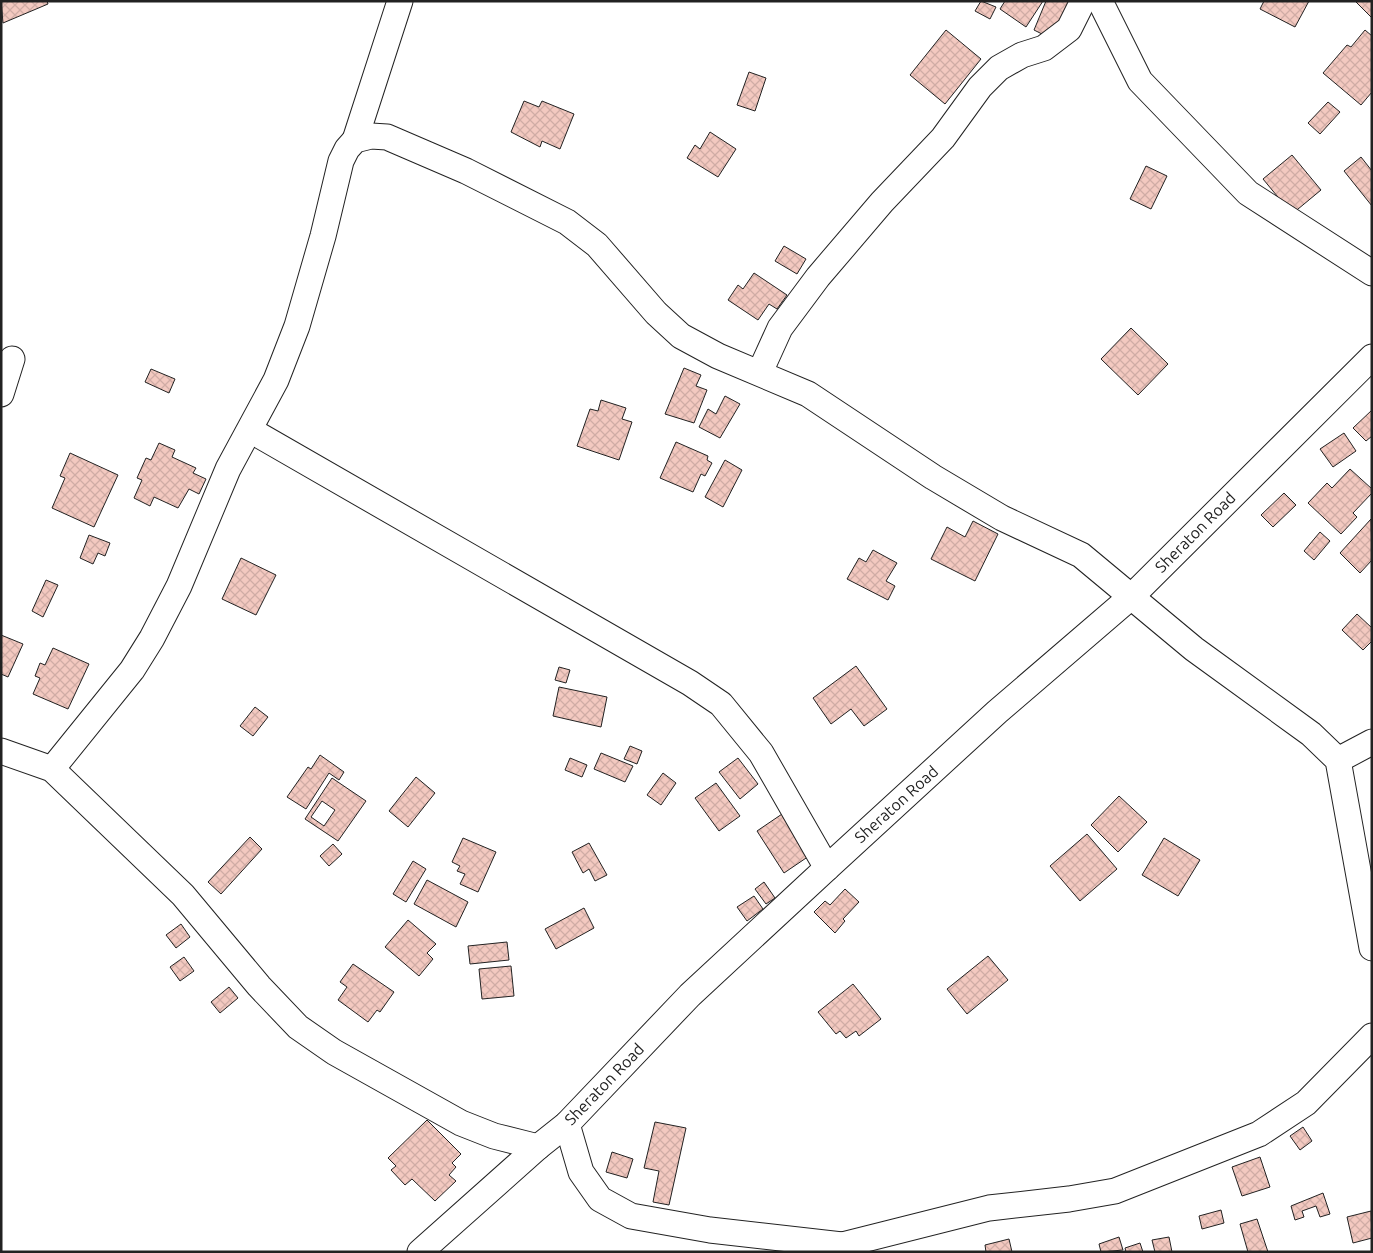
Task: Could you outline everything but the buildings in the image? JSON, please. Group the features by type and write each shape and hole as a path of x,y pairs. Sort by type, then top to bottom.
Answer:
{"street":[{"path":"52,769 112,696 152,638 179,586 228,469 276,380 297,326 323,236 341,161 355,140 400,1"},
{"path":"760,372 780,328 818,277 882,202 943,138 980,87 999,68 1022,55 1044,48 1069,29 1083,1"},
{"path":"1100,1 1140,82 1248,193 1372,273"},
{"path":"355,140 371,136 386,137 466,171 567,222 596,245 656,313 681,336 718,356 760,372 808,394 933,477 1002,518 1081,555 1194,649 1311,734 1338,760 1372,948"},
{"name":"Sheraton Road","path":"420,1252 538,1147 568,1124 690,995 827,868 997,712 1132,596 1372,357"},
{"path":"1,394 12,359"},
{"path":"250,430 690,683 721,704 761,753 827,868"},
{"path":"1338,760 1372,742"},
{"path":"1,751 52,769 183,895 259,986 298,1027 334,1052 461,1123 494,1136 538,1147"},
{"path":"568,1124 581,1172 600,1198 631,1216 710,1230 848,1248 989,1208 1115,1192 1259,1134 1306,1103 1372,1036"}]}
